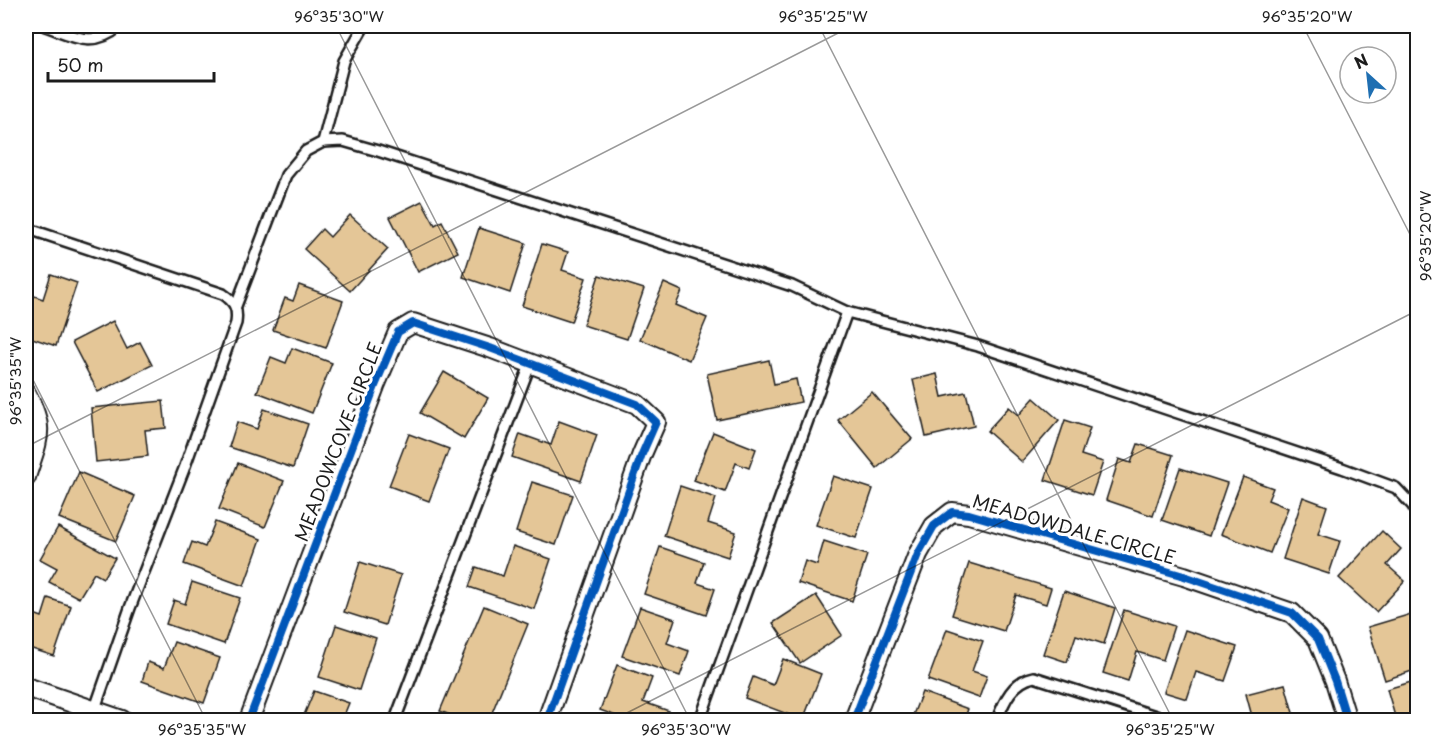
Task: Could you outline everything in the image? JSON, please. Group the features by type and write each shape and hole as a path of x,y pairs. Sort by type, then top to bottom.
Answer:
{"street":[{"name":"MEADOWCOVE CIRCLE","path":"249,720 375,386 398,332 413,323 490,348 638,404 656,422 642,454 547,720"},
{"path":"26,393 37,413 40,435 26,477"},
{"name":"MEADOWDALE CIRCLE","path":"854,720 918,554 934,526 952,512 969,514 1184,576 1292,614 1318,639 1335,681 1347,720"},
{"path":"26,687 93,716 122,720"}],"lane":[{"path":"45,26 88,40 101,37 120,26"},
{"path":"323,142 344,61 364,26"},
{"path":"93,716 130,608 184,469 236,323 236,306 286,175 306,151 323,142 343,141 424,166 792,286 847,312 978,346 1342,468 1396,488 1413,506 1418,516"},
{"path":"26,228 223,294 236,306"},
{"path":"700,720 847,312"},
{"path":"395,720 530,365"},
{"path":"997,720 1014,688 1023,679 1035,677 1168,720"}],"building":[{"path":"422,201 435,225 442,221 458,252 418,272 390,217"},
{"path":"350,215 388,249 350,291 304,249 322,229 330,237"},
{"path":"479,228 526,243 510,293 463,277"},
{"path":"542,244 568,252 562,270 586,278 571,322 522,306"},
{"path":"51,274 77,283 56,346 26,336 26,293 43,299"},
{"path":"599,275 644,289 627,339 583,325"},
{"path":"664,283 682,291 676,305 707,318 689,360 640,339"},
{"path":"299,285 343,301 326,348 273,330 285,298 293,301"},
{"path":"113,321 127,349 140,342 152,365 98,392 72,342"},
{"path":"292,348 332,363 312,413 257,392 271,357 286,363"},
{"path":"769,360 774,384 796,379 801,402 717,420 707,374"},
{"path":"444,372 488,398 464,439 420,413"},
{"path":"937,374 942,397 966,392 974,426 926,437 913,380"},
{"path":"872,392 912,439 877,468 838,420"},
{"path":"1034,398 1059,420 1022,462 987,431 1009,407 1019,415"},
{"path":"163,401 166,428 145,430 148,456 96,462 91,408"},
{"path":"264,409 308,424 293,468 229,447 237,422 257,429"},
{"path":"1065,420 1090,428 1081,455 1103,462 1092,495 1045,480"},
{"path":"559,421 597,435 581,481 512,457 520,434 551,445"},
{"path":"713,432 756,449 749,468 736,463 725,492 694,480"},
{"path":"409,434 449,449 429,501 389,486"},
{"path":"1138,444 1173,455 1153,516 1106,500 1119,459 1131,463"},
{"path":"238,463 284,481 265,527 219,509"},
{"path":"1180,468 1227,483 1209,536 1162,520"},
{"path":"79,472 135,496 116,541 59,518"},
{"path":"833,476 873,489 856,538 816,525"},
{"path":"1243,477 1273,488 1268,500 1288,508 1270,553 1221,534"},
{"path":"532,482 573,495 556,545 516,532"},
{"path":"680,486 716,498 708,523 736,532 728,557 664,536"},
{"path":"1303,497 1327,506 1318,534 1340,541 1329,574 1283,559"},
{"path":"215,522 261,539 244,586 184,564 192,542 205,547"},
{"path":"58,527 115,558 103,578 94,573 79,598 49,582 57,568 40,559"},
{"path":"1382,531 1401,549 1387,565 1405,581 1376,612 1339,578"},
{"path":"824,541 867,555 852,601 798,583 805,561 817,565"},
{"path":"513,546 551,559 534,609 469,587 476,567 503,576"},
{"path":"660,547 704,562 697,583 715,589 706,615 644,594"},
{"path":"360,562 401,575 385,625 344,612"},
{"path":"969,563 1051,588 1046,604 1016,595 1004,631 952,615"},
{"path":"192,582 240,598 224,644 166,624 174,600 185,604"},
{"path":"1064,591 1115,608 1104,644 1076,635 1067,662 1043,654"},
{"path":"816,595 842,635 800,663 773,623"},
{"path":"48,598 71,606 54,656 26,647 26,611 42,617"},
{"path":"484,606 528,624 489,720 463,720 440,711"},
{"path":"640,607 675,619 667,643 689,651 680,676 622,656"},
{"path":"1124,610 1174,626 1163,660 1137,652 1128,681 1103,673"},
{"path":"1418,612 1418,669 1385,680 1368,627"},
{"path":"336,625 376,638 359,690 319,677"},
{"path":"947,629 983,641 972,671 987,676 979,698 928,680"},
{"path":"1185,630 1237,647 1225,681 1196,672 1187,699 1164,692"},
{"path":"174,642 220,658 204,703 142,681 148,662 164,668"},
{"path":"783,659 821,674 803,720 745,698 753,677 773,685"},
{"path":"617,665 652,678 643,702 669,711 665,720 627,720 600,710"},
{"path":"1418,680 1418,720 1396,720 1387,689"},
{"path":"1285,684 1295,720 1253,720 1246,694"},
{"path":"314,691 349,703 342,720 302,720"},
{"path":"922,692 968,709 964,720 911,720"}],"cycle path":[{"path":"249,720 375,386 398,332 413,323 490,348 637,404 656,422 642,454 547,720"},
{"path":"854,720 918,554 934,526 952,512 969,514 1184,576 1292,613 1318,639 1335,681 1347,720"}]}
